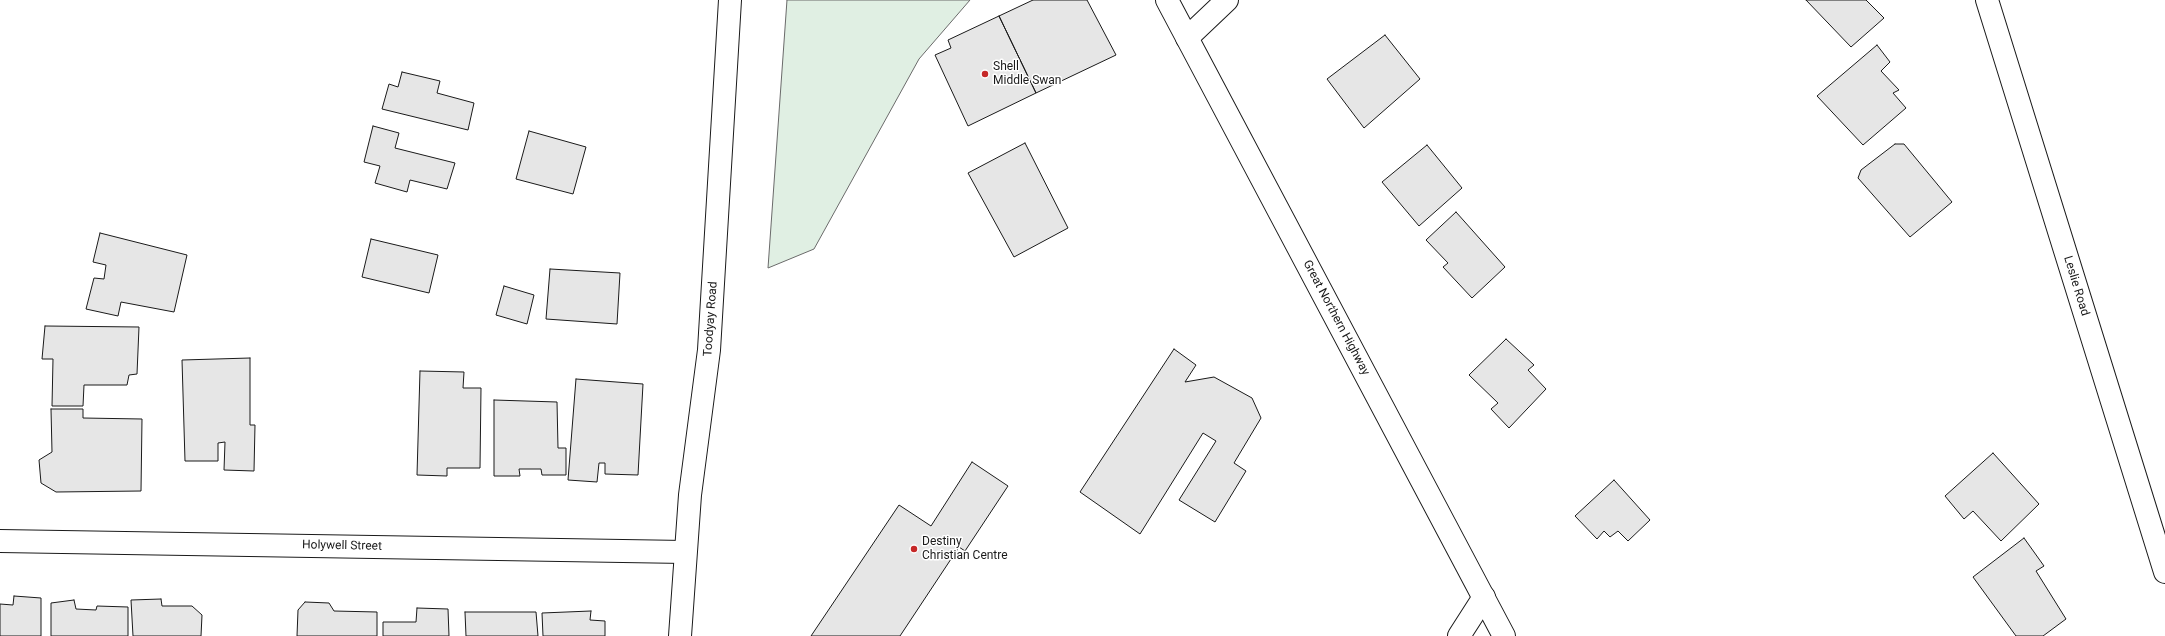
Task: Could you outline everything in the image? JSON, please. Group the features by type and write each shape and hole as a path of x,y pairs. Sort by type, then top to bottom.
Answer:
{"street":[{"name":"Toodyay Road","path":"680,636 690,495 709,350 730,0"},
{"name":"Great Northern Highway","path":"1167,0 1504,636"},
{"path":"1187,38 1227,0"},
{"name":"Leslie Road","path":"1987,0 2165,572"},
{"name":"Holywell Street","path":"0,541 685,552"},
{"path":"1459,636 1484,597"}],"green space":[{"path":"787,0 970,0 919,59 814,249 768,268"}],"building":[{"path":"1033,0 1087,0 1116,55 1036,93 999,16"},
{"path":"1806,0 1866,0 1884,18 1851,47"},
{"name":"Shell Middle Swan","path":"999,16 1036,93 968,126 935,55 951,48 948,40"},
{"path":"1385,35 1420,79 1364,128 1327,79"},
{"path":"1877,45 1890,62 1881,71 1899,90 1893,93 1906,108 1863,145 1817,96"},
{"path":"402,72 440,81 437,93 474,103 468,130 382,109 389,84 398,87"},
{"path":"373,126 399,133 395,148 455,163 447,189 410,180 407,192 375,183 380,166 364,162"},
{"path":"529,131 586,147 573,194 516,179"},
{"path":"1025,143 1068,228 1014,257 968,173"},
{"path":"1895,144 1904,144 1952,202 1910,237 1858,178 1861,170"},
{"path":"1427,145 1462,188 1419,226 1382,182"},
{"path":"1456,212 1505,267 1472,298 1443,267 1448,263 1426,240"},
{"path":"100,233 187,255 174,312 121,302 118,316 86,309 94,278 104,279 106,265 93,262"},
{"path":"371,239 438,255 429,293 362,277"},
{"path":"550,269 620,273 617,324 546,319"},
{"path":"504,286 534,295 527,324 496,315"},
{"path":"45,326 139,327 137,374 129,375 127,385 84,385 83,406 52,406 53,359 42,359"},
{"path":"1506,339 1534,365 1528,370 1546,389 1509,428 1491,409 1498,403 1469,375"},
{"path":"1174,349 1196,365 1185,382 1214,377 1252,398 1261,418 1234,463 1246,471 1215,522 1179,500 1216,441 1203,433 1140,534 1080,492"},
{"path":"250,358 250,425 255,425 254,471 224,470 225,442 218,443 218,461 185,461 182,360"},
{"path":"420,371 464,372 463,388 481,388 480,468 447,468 447,476 417,475"},
{"path":"576,379 643,384 638,475 605,474 605,463 599,463 597,482 568,480"},
{"path":"494,400 557,402 558,448 566,448 566,475 542,475 541,469 519,469 520,476 494,476"},
{"path":"51,409 83,409 83,418 142,419 141,491 56,492 41,483 39,460 52,452"},
{"path":"1993,453 2039,504 2001,541 1973,511 1964,519 1945,496"},
{"name":"Destiny Christian Centre","path":"972,462 1008,486 965,551 959,547 900,636 811,636 899,505 931,526"},
{"path":"1614,480 1650,520 1628,541 1618,531 1610,537 1604,531 1597,539 1575,516"},
{"path":"2024,538 2044,566 2036,571 2066,619 2043,636 2016,636 1973,577"},
{"path":"14,596 41,598 41,636 0,636 0,604 13,605"},
{"path":"161,599 162,606 192,606 202,615 201,636 133,636 131,600"},
{"path":"74,600 76,609 96,610 97,606 128,607 128,636 51,636 51,603"},
{"path":"305,602 329,603 334,611 377,612 377,636 297,636 298,610"},
{"path":"417,608 448,609 449,636 383,636 383,622 416,622"},
{"path":"591,611 590,620 605,621 605,636 543,636 542,613"},
{"path":"465,612 536,612 538,636 466,636"}],"place":[{"name":"Shell Middle Swan","path":"985,74"},
{"name":"Destiny Christian Centre","path":"914,549"}]}
